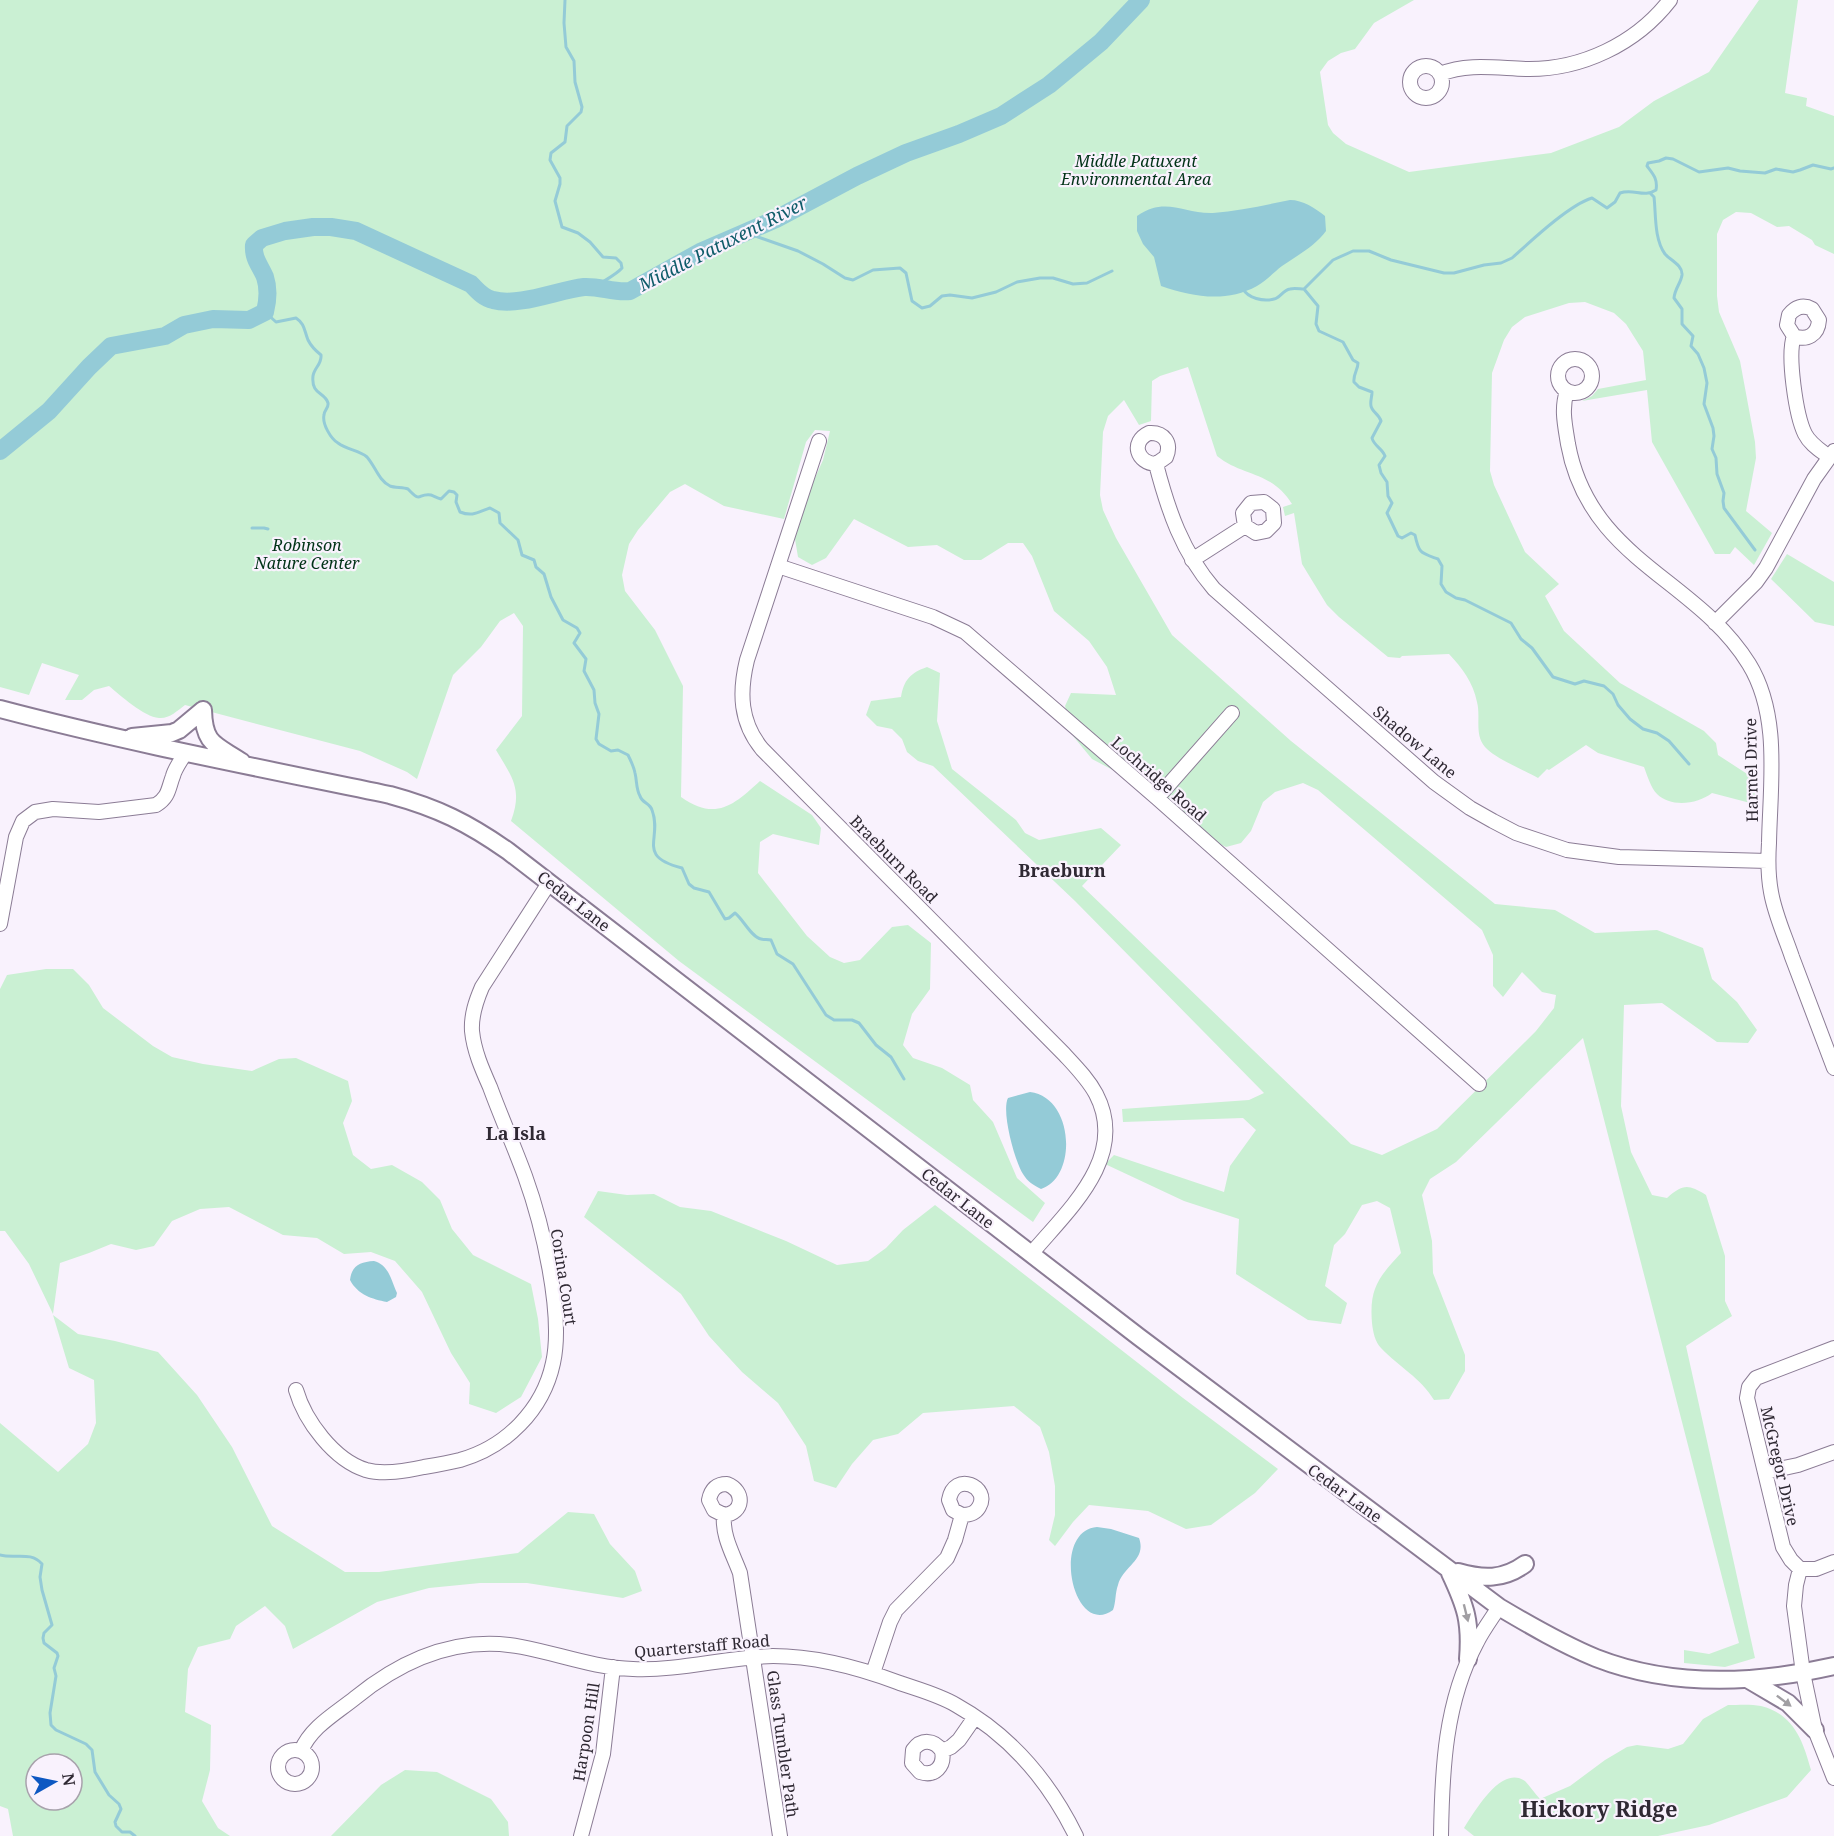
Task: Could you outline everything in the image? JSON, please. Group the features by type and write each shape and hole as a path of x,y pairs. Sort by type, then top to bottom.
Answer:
{"main road":[{"name":"Cedar Lane","path":"0,709 116,738 390,795 441,811 484,834 1296,1456 1499,1607 1550,1637 1598,1659 1677,1678 1748,1680 1803,1673 1834,1666"},
{"path":"116,738 172,733 203,710 203,727 207,737 249,766"},
{"name":"Cedar Lane","path":"0,717 68,727"},
{"path":"1449,1569 1489,1578 1505,1575 1525,1564"},
{"path":"1449,1569 1466,1609 1469,1627 1468,1659"},
{"path":"1748,1680 1788,1703 1815,1730"}],"street":[{"path":"1440,74 1466,66 1546,68 1587,59 1611,49 1640,31 1670,0"},
{"path":"1715,623 1756,582 1766,568 1805,493 1831,454 1813,444 1801,424 1791,358 1794,336"},
{"name":"Harmel Drive","path":"1567,391 1563,402 1563,416 1570,452 1579,482 1593,508 1610,532 1635,558 1715,623 1731,639 1750,666 1766,708 1770,748 1768,861 1771,893 1778,920 1834,1068"},
{"name":"Braeburn Road","path":"819,441 747,660 741,686 745,719 755,740 805,793 1064,1054 1089,1083 1101,1105 1106,1137 1105,1149 1096,1172 1087,1187 1031,1254"},
{"name":"Shadow Lane","path":"1156,464 1174,525 1203,576 1226,601 1434,782 1470,808 1492,821 1566,850 1595,855 1768,861"},
{"path":"1192,560 1245,526"},
{"name":"Lochridge Road","path":"778,566 933,617 965,633 1156,798 1479,1084"},
{"path":"1156,798 1232,713"},
{"path":"0,924 16,837 20,825 28,815 42,810 99,812 156,805 168,795 173,775 185,753"},
{"name":"Corina Court","path":"296,1390 304,1412 312,1425 335,1449 358,1467 378,1472 414,1469 459,1460 476,1454 501,1441 512,1432 542,1395 553,1365 557,1335 549,1276 533,1199 478,1059 472,1029 474,1006 482,987 549,883"},
{"name":"McGregor Drive","path":"1800,1569 1783,1547 1747,1398 1749,1387 1761,1375 1834,1348"},
{"path":"1765,1472 1806,1462 1834,1452"},
{"name":"Glass Tumbler Path","path":"724,1515 723,1525 726,1538 742,1583 780,1836"},
{"path":"873,1673 896,1610 947,1558 962,1515"},
{"path":"1834,1562 1816,1569 1800,1569 1794,1606 1803,1673 1815,1730 1834,1778"},
{"path":"1441,1836 1443,1765 1460,1679 1478,1640 1499,1607"},
{"name":"Quarterstaff Road","path":"301,1751 312,1732 382,1677 411,1661 445,1649 469,1644 501,1644 613,1667 634,1669 672,1668 754,1657 810,1658 873,1673 941,1698 975,1717 999,1735 1032,1766 1059,1802 1076,1836"},
{"name":"Harpoon Hill","path":"581,1836 603,1754 613,1667"},
{"path":"942,1751 951,1747 958,1740 975,1717"}],"green space":[{"path":"0,0 1414,0 1374,23 1355,49 1341,53 1328,61 1320,72 1328,125 1333,133 1346,144 1409,172 1551,153 1619,127 1654,101 1709,72 1759,0 1798,0 1785,93 1807,98 1806,106 1834,116 1834,254 1815,245 1812,240 1789,226 1777,227 1751,213 1736,212 1723,220 1717,234 1719,312 1740,361 1755,442 1756,458 1746,511 1772,533 1754,565 1735,547 1730,554 1715,554 1652,442 1647,390 1582,401 1592,396 1598,389 1646,380 1643,351 1626,324 1614,313 1585,302 1569,303 1525,317 1512,327 1504,340 1492,373 1490,471 1494,485 1525,552 1559,584 1545,596 1564,631 1620,683 1704,731 1716,743 1718,755 1758,781 1758,805 1712,793 1692,802 1670,801 1657,794 1644,767 1598,753 1586,745 1549,770 1547,769 1538,778 1490,751 1480,737 1478,708 1473,688 1463,670 1449,654 1388,657 1327,605 1302,564 1294,513 1285,516 1283,507 1292,504 1276,486 1217,456 1188,367 1152,381 1151,421 1139,425 1124,400 1108,416 1103,432 1100,495 1103,510 1116,538 1172,635 1291,741 1495,904 1555,910 1595,933 1657,930 1703,948 1712,979 1737,1002 1757,1030 1748,1043 1717,1042 1662,1003 1624,1005 1621,1106 1631,1152 1652,1195 1667,1198 1677,1190 1690,1187 1706,1195 1725,1256 1725,1301 1732,1316 1686,1346 1755,1658 1725,1667 1684,1663 1684,1650 1709,1654 1739,1643 1583,1038 1456,1162 1430,1179 1422,1195 1432,1241 1433,1273 1465,1355 1465,1371 1449,1399 1434,1400 1423,1385 1381,1348 1374,1333 1371,1311 1374,1292 1381,1276 1401,1253 1390,1208 1377,1201 1362,1205 1345,1234 1334,1245 1325,1286 1347,1303 1341,1324 1308,1320 1236,1274 1239,1219 1184,1201 1105,1164 1114,1155 1224,1192 1230,1166 1256,1130 1243,1118 1123,1122 1122,1109 1249,1100 1264,1093 1075,901 933,766 918,761 907,752 902,739 892,729 877,726 866,715 871,701 901,697 909,678 921,669 927,667 940,673 937,721 952,769 1016,820 1025,833 1039,840 1101,828 1121,845 1082,886 1351,1144 1382,1155 1437,1129 1536,1031 1554,1008 1556,995 1542,992 1522,972 1503,997 1493,986 1493,955 1482,930 1318,790 1303,783 1275,792 1263,802 1251,831 1241,843 1226,847 1198,833 1160,795 1092,759 1073,736 1065,706 1071,693 1116,695 1107,667 1089,641 1054,611 1032,556 1023,543 1008,543 981,560 964,560 937,545 908,547 854,519 826,558 812,565 798,557 793,527 823,460 830,431 815,430 806,442 784,519 724,506 685,484 670,492 629,544 622,575 625,591 655,630 683,686 681,797 704,808 714,809 732,803 760,781 812,815 821,828 819,845 773,834 760,842 758,873 807,936 830,957 844,963 860,960 892,927 908,925 931,943 930,989 912,1014 903,1045 913,1058 942,1068 970,1085 973,1100 993,1122 1017,1178 1045,1203 1033,1222 679,961 511,821 516,792 511,776 496,750 522,716 523,626 514,613 500,621 481,647 453,675 417,779 407,772 360,751 185,705 166,717 153,717 132,705 109,686 94,690 82,700 65,700 79,675 42,663 29,695 0,687"},
{"path":"1787,554 1834,582 1834,626 1815,622 1771,579"},
{"path":"46,969 73,969 89,985 103,1008 153,1046 172,1057 252,1071 279,1059 296,1058 348,1081 352,1101 343,1123 353,1155 371,1169 392,1165 422,1182 440,1200 452,1229 473,1255 531,1284 542,1357 521,1397 496,1413 469,1404 470,1383 451,1353 422,1292 395,1261 371,1252 344,1254 317,1238 283,1235 229,1207 200,1209 172,1221 154,1246 136,1250 111,1244 60,1263 53,1314 29,1264 5,1231 0,1231 0,989 7,975"},
{"path":"598,1191 627,1195 654,1194 680,1207 711,1211 786,1241 837,1265 868,1261 935,1205 1278,1469 1255,1493 1211,1525 1186,1529 1148,1511 1089,1505 1055,1546 1049,1540 1055,1515 1055,1486 1049,1452 1040,1427 1014,1406 923,1413 898,1434 873,1440 852,1464 836,1488 814,1481 806,1446 778,1403 742,1372 709,1336 681,1294 584,1217"},
{"path":"53,1315 78,1334 158,1352 197,1395 232,1447 272,1526 345,1572 379,1572 518,1553 568,1512 594,1514 610,1544 635,1571 642,1591 623,1598 527,1583 480,1583 429,1588 377,1602 293,1649 285,1626 265,1606 236,1626 230,1639 198,1647 188,1669 185,1712 211,1725 210,1770 202,1801 218,1828 230,1836 13,1836 8,1809 0,1806 0,1423 58,1472 88,1444 96,1423 94,1380 69,1368"},
{"path":"1728,1705 1757,1705 1772,1710 1782,1715 1795,1730 1811,1770 1787,1797 1709,1825 1658,1836 1474,1836 1464,1828 1481,1802 1498,1784 1507,1779 1516,1778 1525,1781 1540,1799 1570,1786 1627,1747 1637,1745 1668,1749 1683,1744 1703,1719"},
{"path":"405,1770 437,1772 491,1799 508,1822 509,1836 331,1836 381,1785"}],"water":[{"path":"1290,200 1313,207 1325,216 1326,231 1311,246 1260,284 1233,295 1197,295 1161,286 1154,257 1143,244 1137,231 1137,216 1157,207 1175,207 1213,213"},
{"path":"1030,1092 1045,1097 1055,1108 1063,1122 1066,1138 1061,1169 1053,1182 1041,1189 1029,1181 1020,1168 1006,1114 1008,1098"},
{"path":"374,1261 386,1269 397,1293 396,1297 387,1302 361,1293 350,1280 358,1265"},
{"path":"1097,1527 1139,1538 1141,1546 1137,1558 1121,1578 1113,1610 1099,1615 1087,1610 1078,1598 1072,1581 1071,1563 1074,1546 1083,1533"}],"waterway":[{"path":"565,0 566,47 574,61 575,82 582,107 581,112 567,126 565,142 551,153 550,160 560,178 555,201 562,227 578,233 590,242 603,257 616,258 621,263 622,268 619,271 595,287"},
{"name":"Middle Patuxent River","path":"0,451 49,411 111,346 165,336 184,325 213,319 249,320 265,312 267,286 254,250 254,245 262,238 285,231 313,227 356,231 471,284 486,298 503,302 526,300 584,287 630,291 700,252 776,219 857,176 906,153 1001,116 1049,85 1101,42 1141,0"},
{"path":"1243,289 1252,297 1265,300 1276,298 1288,290 1304,289 1333,260 1353,251 1369,251 1391,260 1444,273 1501,263 1512,258 1550,224 1583,202 1592,198 1607,208 1615,202 1620,193 1647,193 1656,190 1656,180 1647,166 1648,163 1666,158 1673,159 1699,172 1728,168 1765,173 1776,169 1793,172 1813,165 1834,168"},
{"path":"1651,194 1654,197 1657,234 1661,248 1682,271 1674,298 1682,309 1682,324 1693,336 1691,346 1698,354 1704,368 1707,383 1704,404 1713,428 1712,449 1724,493 1724,508 1755,550"},
{"path":"744,232 798,251 845,278 853,280 873,270 900,268 906,273 912,301 922,308 930,306 942,296 972,298 996,292 1017,282 1040,278 1053,278 1073,284 1087,283 1112,271"},
{"path":"1304,289 1318,306 1316,324 1319,331 1343,342 1353,360 1358,363 1354,382 1359,387 1372,392 1372,408 1381,421 1372,438 1385,456 1379,465 1387,482 1388,496 1392,503 1387,513 1398,536 1402,538 1411,533 1415,535 1422,552 1438,559 1442,566 1441,584 1446,592 1511,623 1521,639 1532,648 1553,677 1575,684 1584,681 1604,686 1613,694 1618,705 1630,719 1643,729 1657,733 1669,741 1689,764"},
{"path":"265,312 276,322 296,318 299,320 308,340 321,355 313,382 316,390 328,403 324,413 324,423 335,441 367,457 380,477 390,486 408,489 418,497 431,495 441,499 449,491 454,492 457,495 456,502 460,512 472,514 490,508 499,513 500,523 518,540 522,555 534,560 536,567 544,574 551,597 563,620 577,628 580,633 574,643 586,659 584,671 594,690 599,714 596,739 599,744 611,751 618,750 628,755 634,768 642,800 652,810 655,820 655,852 659,858 682,868 689,884 694,888 709,892 725,919 735,913 754,935 761,939 771,940 777,954 793,964 826,1015 834,1020 852,1020 859,1023 876,1045 891,1057 904,1079"},
{"path":"252,528 268,529"},
{"path":"0,1555 28,1556 42,1564 40,1577 42,1590 52,1625 44,1633 43,1638 44,1643 58,1656 54,1668 56,1676 50,1713 51,1725 56,1730 86,1744 92,1750 95,1772 121,1809 115,1822 116,1826 122,1832 130,1832 135,1836"}],"district":[{"name":"Braeburn","path":"1062,871"},
{"name":"La Isla","path":"516,1134"},
{"name":"Hickory Ridge","path":"1599,1809"}],"park label":[{"name":"Middle Patuxent Environmental Area","path":"1136,170"},
{"name":"Robinson Nature Center","path":"307,554"}]}
